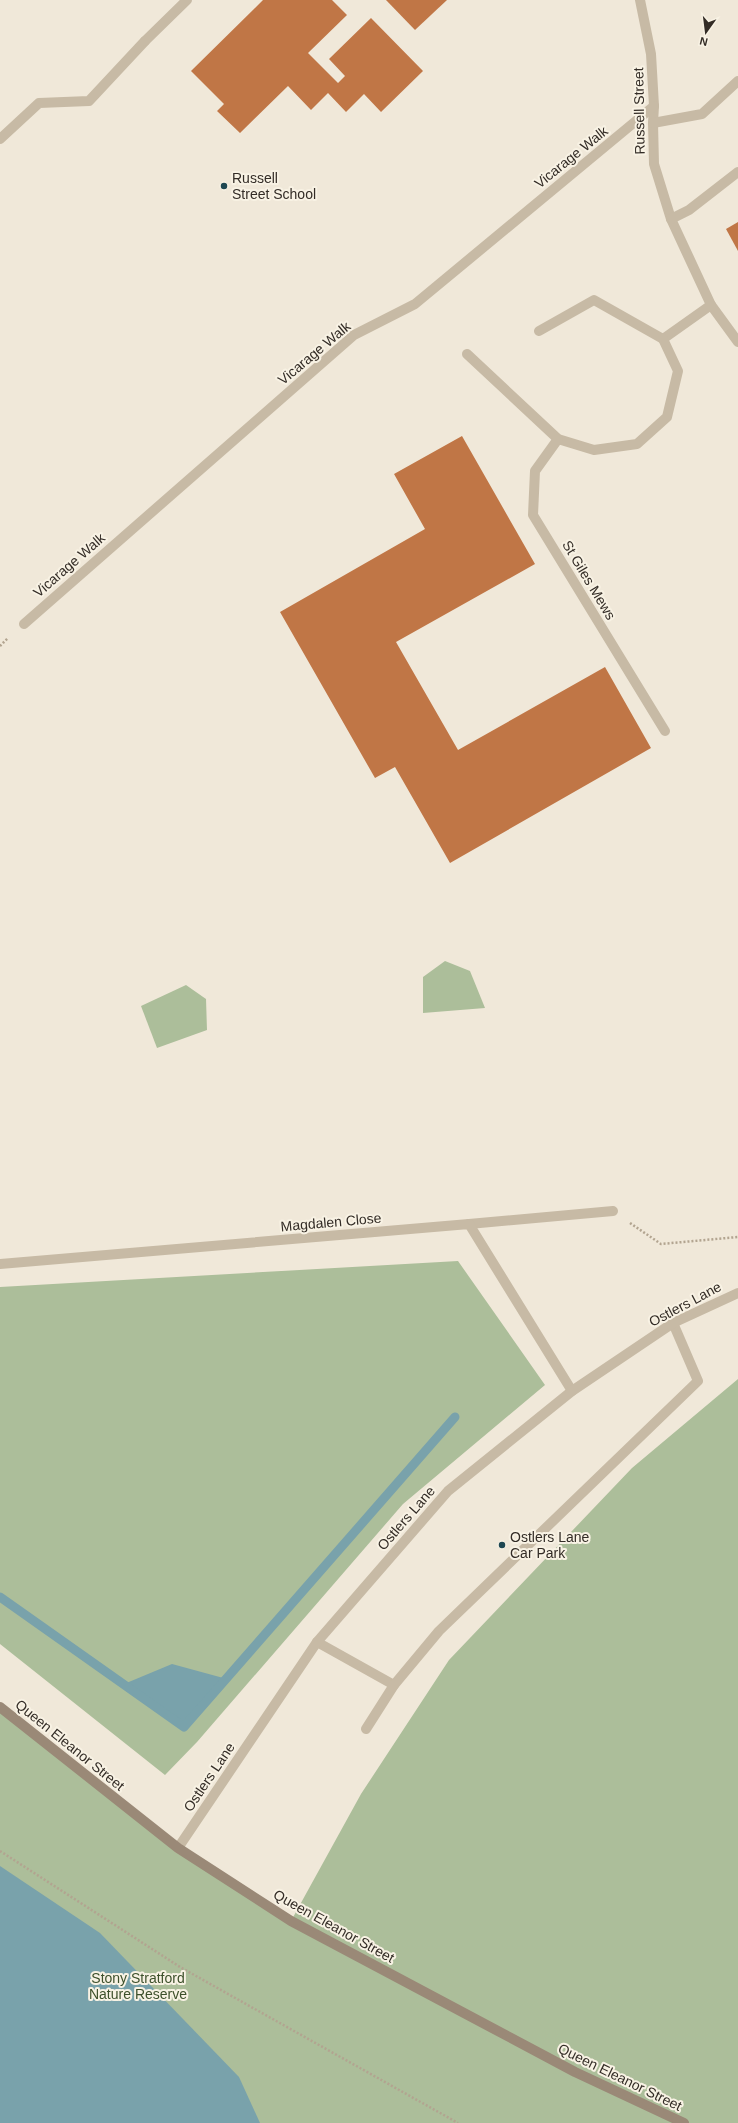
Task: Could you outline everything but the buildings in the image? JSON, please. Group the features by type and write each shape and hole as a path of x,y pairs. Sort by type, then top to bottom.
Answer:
{"street":[{"path":"0,139 38,103 88,101 145,41 187,0"},
{"name":"Russell Street","path":"640,0 651,54 654,106 654,164 671,219 711,305 738,342"},
{"path":"653,123 702,114 738,81"},
{"name":"Vicarage Walk","path":"24,624 354,335 414,304 654,106"},
{"path":"671,219 689,210 738,172"},
{"path":"467,354 558,439 594,450 637,444 667,417 678,371 663,338 594,300 539,331"},
{"path":"663,338 711,305"},
{"name":"St Giles Mews","path":"558,439 535,470 533,515 665,731"},
{"name":"Magdalen Close","path":"0,1264 613,1211"},
{"path":"469,1224 572,1390"},
{"name":"Ostlers Lane","path":"178,1848 317,1642 448,1491 572,1390 673,1323 738,1293"},
{"path":"366,1729 394,1685 439,1631 698,1380 673,1323"},
{"path":"317,1642 394,1685"},
{"name":"Queen Eleanor Street","path":"0,1707 178,1848 291,1921 575,2072 684,2123"}],"path":[{"path":"613,1211 661,1244 738,1237"},
{"path":"0,1851 180,1967 458,2123"}],"green space":[{"path":"445,961 470,971 485,1008 423,1013 423,977"},
{"path":"186,985 206,999 207,1030 157,1048 141,1006"},
{"path":"458,1261 545,1385 403,1504 197,1742 165,1775 0,1644 0,1287"},
{"name":"Stony Stratford Nature Reserve","path":"738,1379 738,2123 0,2123 0,1707 178,1848 291,1921 361,1794 449,1660 632,1468"}],"water":[{"path":"172,1664 227,1679 184,1727 124,1684"},
{"path":"0,1866 100,1933 239,2077 260,2123 0,2123"}],"waterway":[{"path":"0,1597 184,1727 455,1417"}],"place":[{"name":"Russell Street School","path":"224,186"},
{"name":"Ostlers Lane Car Park","path":"502,1545"}]}
